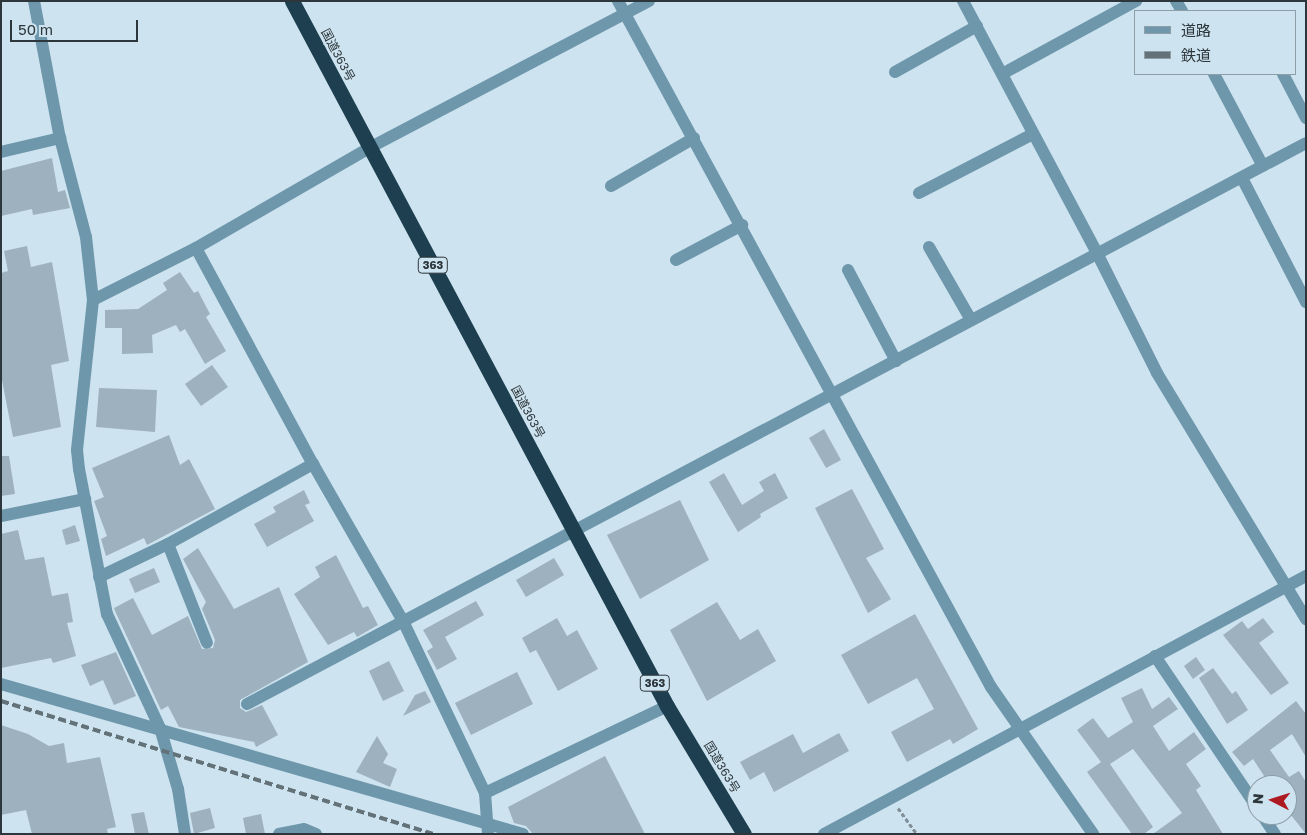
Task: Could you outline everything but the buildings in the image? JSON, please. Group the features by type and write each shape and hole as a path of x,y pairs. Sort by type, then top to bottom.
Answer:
{"highway":[{"name":"国道363号","path":"292,1 667,706 744,834"}],"street":[{"path":"34,1 60,138 86,237 93,300 77,450 99,577 107,614 160,728 178,789 184,834"},
{"path":"618,1 834,393 924,566 991,687 1020,727 1088,832"},
{"path":"93,300 196,248 371,147 649,1"},
{"path":"963,1 1097,253 1156,373 1284,588 1306,619"},
{"path":"1002,74 1136,1"},
{"path":"895,72 977,26"},
{"path":"1215,75 1263,166"},
{"path":"1284,75 1306,118"},
{"path":"919,193 1033,134"},
{"path":"1,152 60,138"},
{"path":"611,186 694,138"},
{"path":"247,704 572,529 896,361 1306,143"},
{"path":"1242,178 1306,302"},
{"path":"676,260 742,226"},
{"path":"929,246 971,320"},
{"path":"196,248 312,464 403,621 485,793 487,828"},
{"path":"848,270 896,361"},
{"path":"99,577 168,544 312,464"},
{"path":"1,516 85,499"},
{"path":"168,544 207,643"},
{"path":"824,834 1020,727 1306,576"},
{"path":"1155,656 1247,792"},
{"path":"1,684 160,728 487,828 523,834"},
{"path":"485,793 667,706"},
{"path":"279,834 304,829 316,834"}],"path":[{"path":"898,808 917,834"}],"railway":[{"path":"1,701 434,834"}]}
